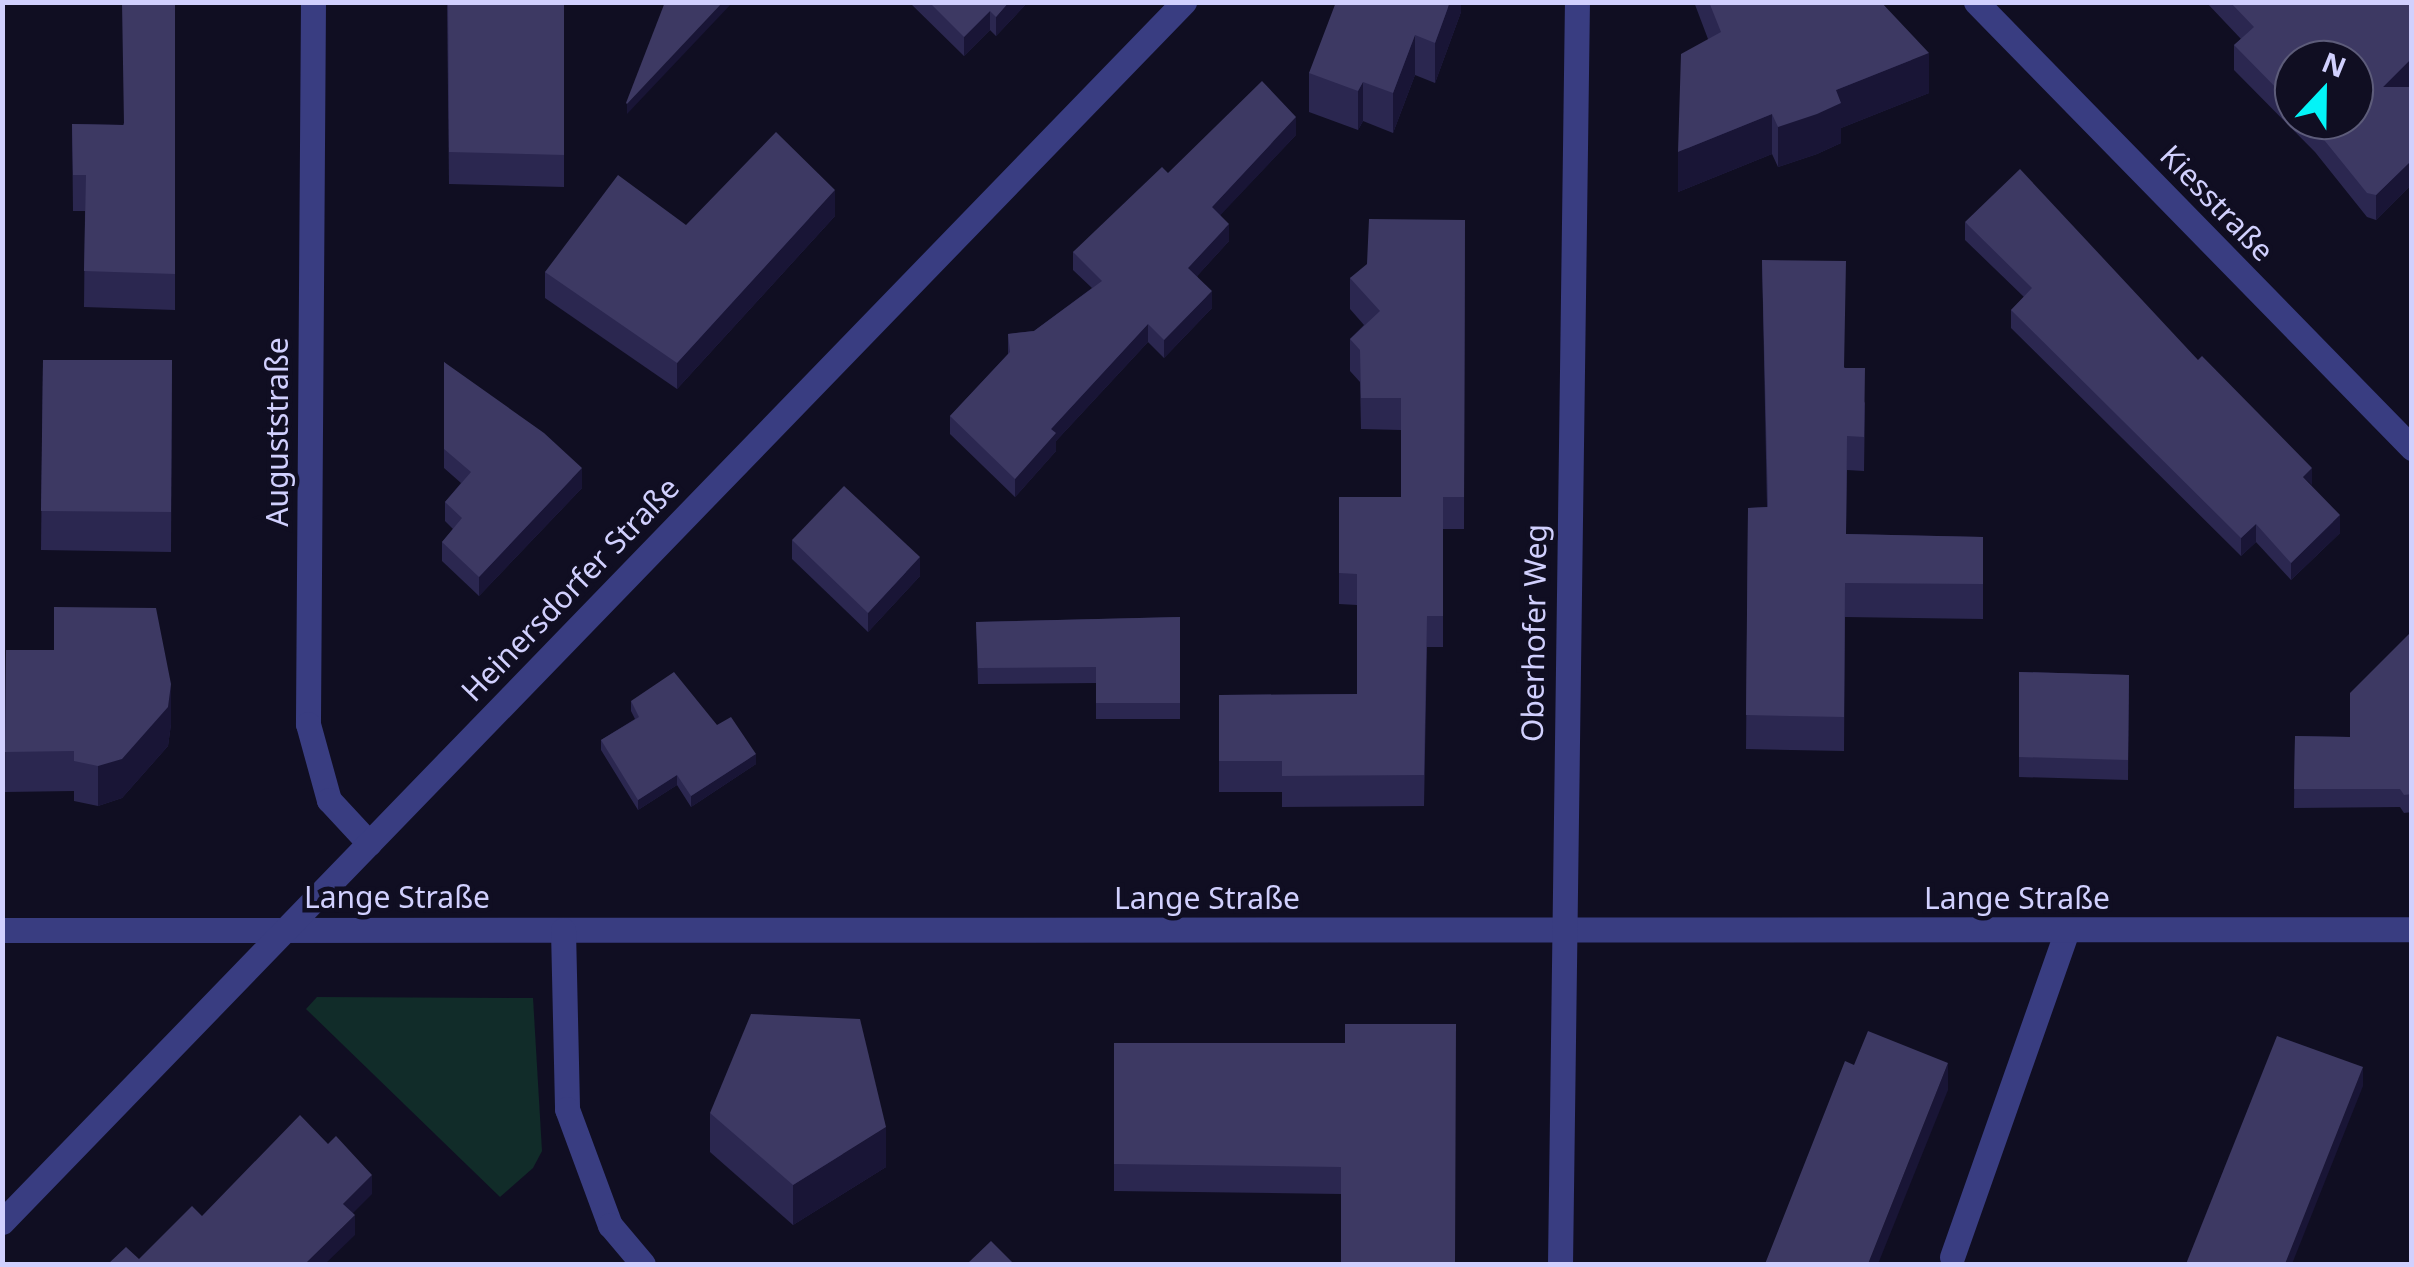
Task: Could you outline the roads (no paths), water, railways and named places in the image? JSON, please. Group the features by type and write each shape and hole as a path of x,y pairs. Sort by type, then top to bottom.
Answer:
{"street":[{"name":"Auguststraße","path":"313,2 308,724 329,800 370,843"},
{"name":"Heinersdorfer Straße","path":"2,1222 1184,2"},
{"name":"Oberhofer Weg","path":"1560,1264 1577,2"},
{"name":"Kiesstraße","path":"1976,2 2412,448"},
{"name":"Lange Straße","path":"2,930 2412,928"},
{"path":"563,930 567,1109 610,1225 643,1264"},
{"path":"1952,1258 2067,931"}]}
